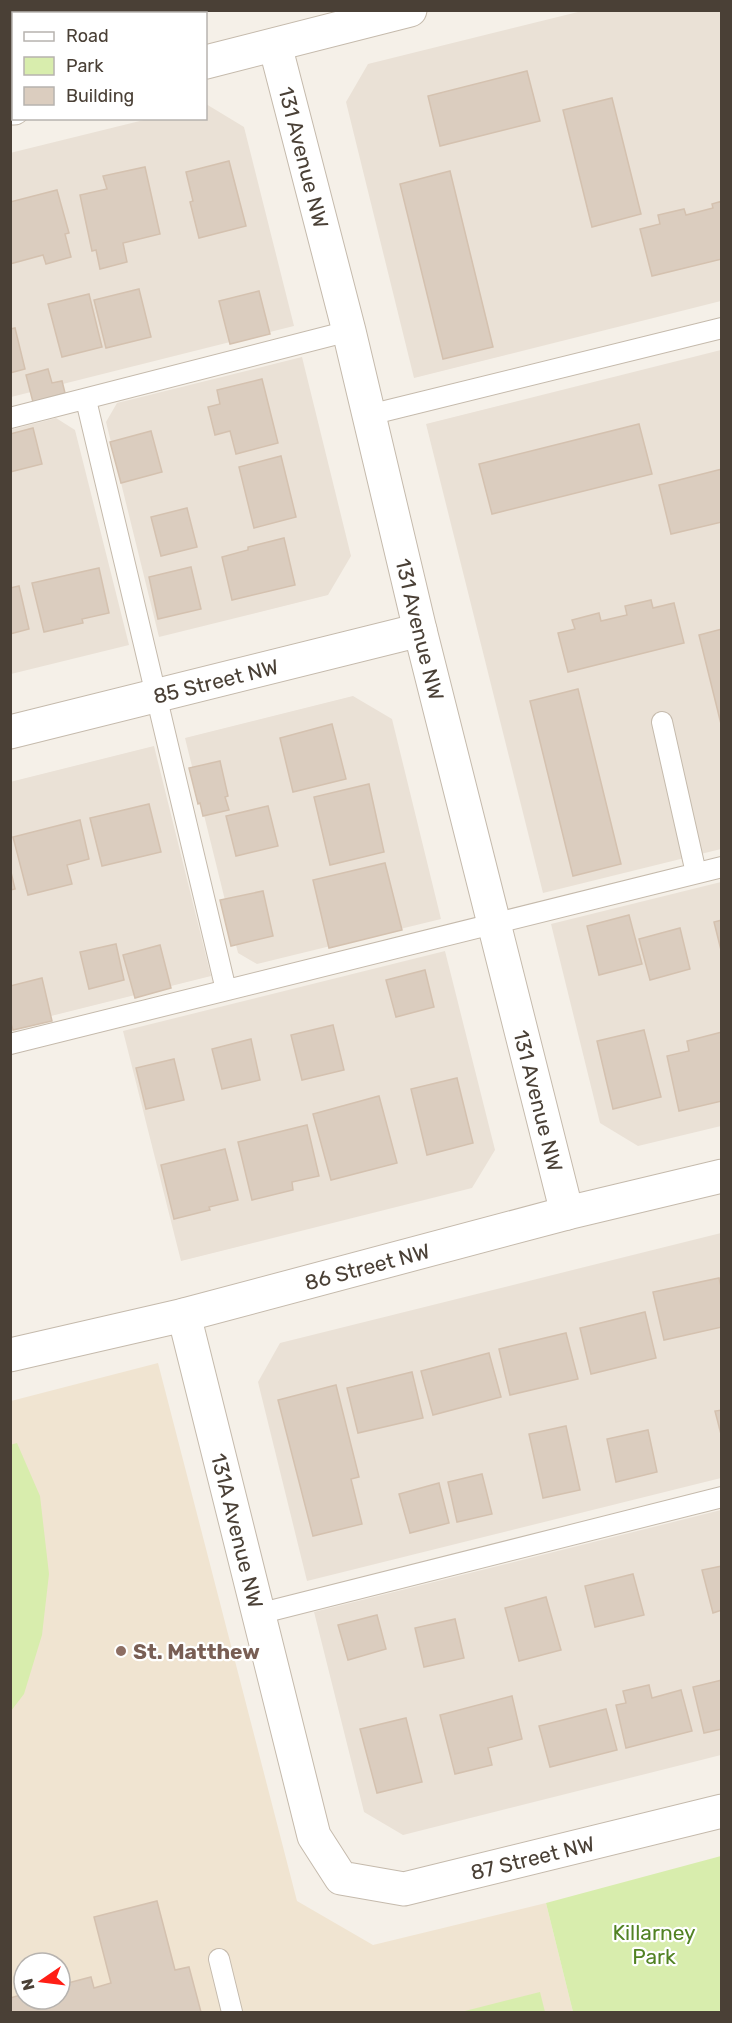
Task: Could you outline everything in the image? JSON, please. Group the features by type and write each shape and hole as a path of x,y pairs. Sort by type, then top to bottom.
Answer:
{"street":[{"path":"207,58 275,45 410,10"},
{"name":"131 Avenue NW","path":"275,45 349,331 420,630 567,1214"},
{"name":"85 Street NW","path":"10,732 420,630"},
{"name":"86 Street NW","path":"10,1355 184,1315 567,1214 722,1176"},
{"name":"131A Avenue NW","path":"184,1315 314,1836 341,1878"},
{"name":"87 Street NW","path":"341,1878 404,1889 722,1811"}],"lane":[{"path":"369,415 722,328"},
{"path":"10,418 349,331"},
{"path":"86,400 226,990"},
{"path":"662,722 696,873"},
{"path":"10,1044 722,867"},
{"path":"258,1614 722,1497"},
{"path":"219,1959 232,2013"}],"shaded area":[{"path":"10,11 149,11 12,12 11,45"},
{"path":"582,11 721,11 721,301 414,378 346,102 368,64"},
{"path":"207,105 244,127 294,326 11,397 10,153 144,120 207,120"},
{"path":"721,350 721,849 543,893 426,424"},
{"path":"302,357 351,556 328,595 159,637 106,422 117,403"},
{"path":"56,418 75,430 129,645 11,674 10,430"},
{"path":"353,696 392,719 441,919 257,964 238,953 185,738"},
{"path":"154,746 211,976 11,1026 10,782"},
{"path":"721,882 721,1126 638,1146 600,1123 551,924"},
{"path":"445,951 495,1150 472,1188 181,1261 123,1031"},
{"path":"721,1233 721,1478 307,1581 258,1382 280,1343"},
{"name":"St. Matthew","path":"158,1363 297,1901 373,1945 546,1903 573,2012 11,2012 11,1401"},
{"path":"721,1510 721,1755 403,1835 364,1812 314,1612"}],"green space":[{"path":"17,1443 40,1496 49,1574 42,1635 24,1694 11,1711 10,1445"},
{"name":"Killarney Park","path":"721,1856 721,2012 573,2012 546,1903"},
{"path":"540,1992 545,2012 461,2012"}],"building":[{"path":"10,10 55,10 12,12 12,21 10,21"},
{"path":"527,71 540,121 440,146 428,96"},
{"path":"612,98 641,214 592,227 563,110"},
{"path":"229,161 246,226 199,238 190,202 193,201 186,172"},
{"path":"145,167 160,234 123,243 127,262 100,269 96,250 92,251 80,195 107,189 103,176"},
{"path":"450,171 493,347 443,359 400,184"},
{"path":"57,190 69,233 65,234 71,257 46,264 43,255 10,264 10,202"},
{"path":"722,201 722,259 652,276 640,229 660,224 658,215 684,209 686,215 713,208 712,204"},
{"path":"139,289 151,337 106,348 94,300"},
{"path":"259,291 270,334 230,344 219,301"},
{"path":"89,294 102,347 62,357 48,304"},
{"path":"15,328 25,369 10,373 10,329"},
{"path":"48,369 52,383 62,381 65,393 33,402 26,375"},
{"path":"262,379 278,443 236,454 230,431 215,435 208,407 220,404 217,390"},
{"path":"639,424 652,474 492,514 479,464"},
{"path":"33,428 42,464 10,472 10,434"},
{"path":"151,431 162,472 121,483 110,442"},
{"path":"281,456 296,517 254,528 239,467"},
{"path":"722,469 722,522 671,534 659,485"},
{"path":"187,508 197,547 161,556 151,517"},
{"path":"284,538 295,585 232,600 222,557 248,550 248,547"},
{"path":"191,567 201,609 158,619 149,577"},
{"path":"99,568 109,613 82,619 83,623 44,632 32,583"},
{"path":"19,586 29,629 10,634 10,588"},
{"path":"651,600 653,608 674,603 684,643 568,672 558,633 575,629 572,620 599,613 601,621 627,615 625,606"},
{"path":"722,629 722,728 699,635"},
{"path":"578,689 621,864 573,876 530,701"},
{"path":"332,724 346,779 293,792 280,738"},
{"path":"220,761 229,810 203,816 189,768"},
{"path":"369,784 384,852 330,865 314,797"},
{"path":"149,804 161,852 102,866 90,818"},
{"path":"268,806 278,846 236,856 226,816"},
{"path":"80,820 89,859 67,865 72,884 28,895 13,837"},
{"path":"385,863 402,930 329,948 313,880"},
{"path":"10,868 15,889 10,890"},
{"path":"263,891 273,936 231,946 220,900"},
{"path":"629,915 642,964 599,975 587,926"},
{"path":"722,920 722,954 714,922"},
{"path":"680,928 690,969 650,980 639,939"},
{"path":"116,944 124,980 89,989 80,952"},
{"path":"160,945 171,988 135,998 123,955"},
{"path":"425,970 434,1007 396,1017 386,980"},
{"path":"42,978 52,1021 13,1030 10,1020 10,986"},
{"path":"333,1025 344,1070 302,1080 291,1035"},
{"path":"644,1030 661,1097 613,1109 597,1041"},
{"path":"722,1032 722,1101 679,1111 667,1056 689,1051 687,1041"},
{"path":"251,1039 260,1080 222,1089 212,1049"},
{"path":"174,1059 184,1100 146,1109 136,1068"},
{"path":"457,1078 473,1143 427,1155 411,1089"},
{"path":"379,1096 397,1163 331,1180 313,1114"},
{"path":"307,1125 319,1176 292,1182 293,1190 252,1200 238,1142"},
{"path":"225,1149 238,1200 174,1219 161,1165"},
{"path":"719,1278 722,1291 722,1327 664,1340 653,1292"},
{"path":"645,1312 656,1358 591,1374 580,1328"},
{"path":"566,1333 578,1379 510,1395 499,1349"},
{"path":"489,1353 501,1397 433,1415 421,1371"},
{"path":"412,1372 423,1418 358,1433 347,1388"},
{"path":"336,1385 359,1477 351,1479 362,1524 313,1536 278,1400"},
{"path":"722,1410 722,1438 715,1411"},
{"path":"566,1426 580,1490 543,1498 529,1434"},
{"path":"648,1430 657,1472 616,1482 607,1439"},
{"path":"482,1474 492,1514 457,1522 448,1482"},
{"path":"439,1483 449,1523 410,1533 399,1494"},
{"path":"722,1566 722,1610 713,1613 702,1570"},
{"path":"633,1574 644,1615 595,1627 585,1586"},
{"path":"546,1597 561,1650 519,1661 505,1608"},
{"path":"377,1615 386,1649 348,1660 338,1625"},
{"path":"455,1619 464,1658 424,1667 415,1628"},
{"path":"722,1680 722,1729 704,1733 693,1687"},
{"path":"649,1685 652,1698 681,1690 692,1731 626,1748 616,1705 626,1703 623,1691"},
{"path":"512,1696 522,1739 488,1748 492,1765 455,1774 440,1715"},
{"path":"606,1709 617,1750 550,1767 539,1726"},
{"path":"406,1718 422,1782 377,1793 360,1729"},
{"path":"157,1901 175,1970 189,1967 201,2012 10,2012 10,1998 12,1997 12,2011 72,2011 72,1982 91,1977 94,1988 111,1983 94,1917"}],"place":[{"name":"St. Matthew","path":"121,1651"}]}
